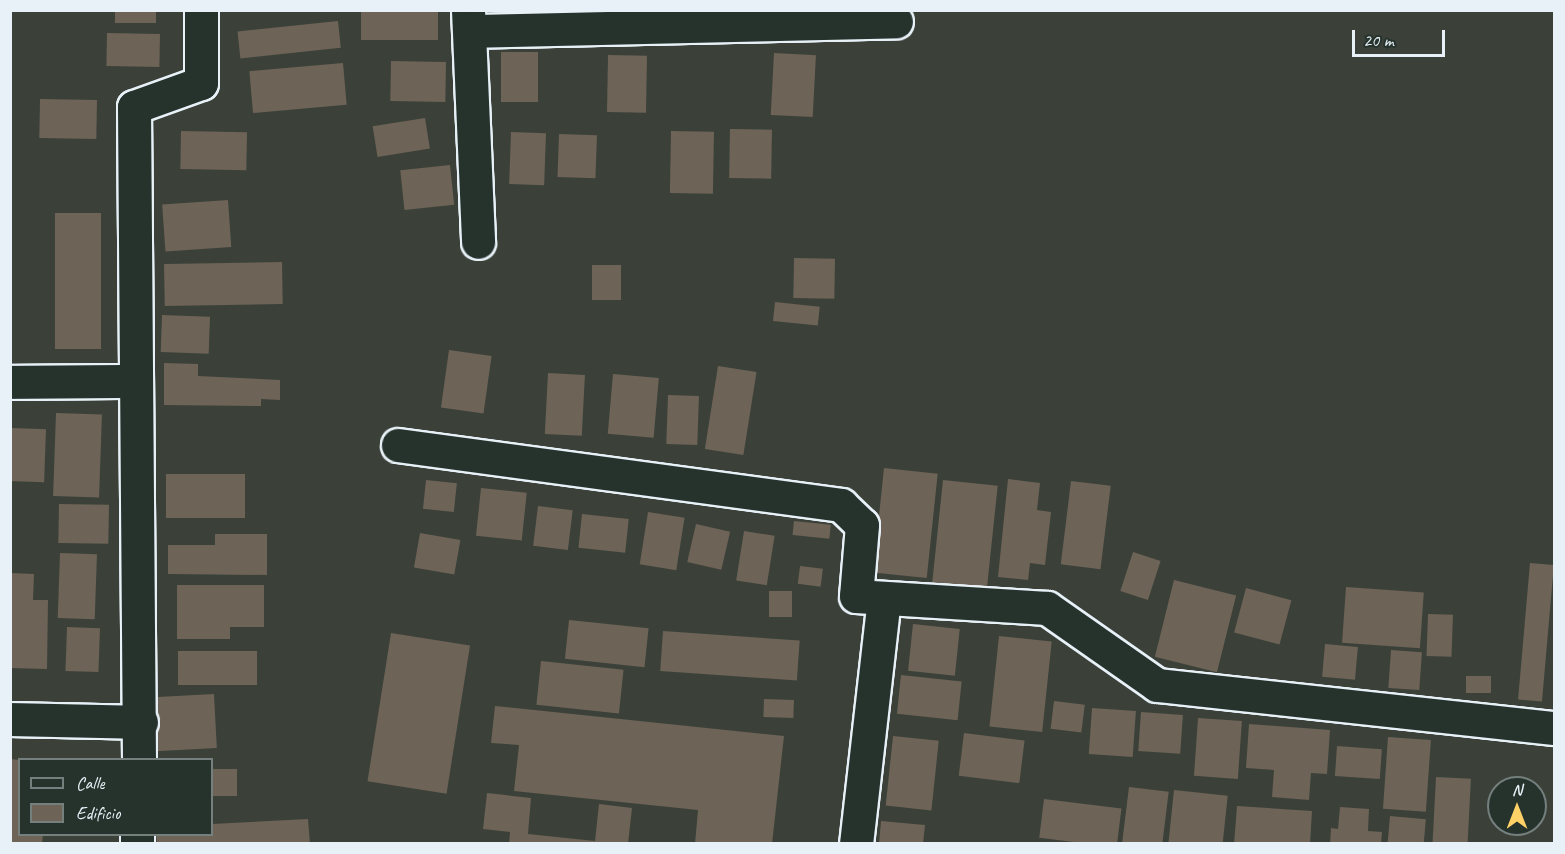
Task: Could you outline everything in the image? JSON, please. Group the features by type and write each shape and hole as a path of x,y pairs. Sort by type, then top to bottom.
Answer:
{"street":[{"path":"140,758 135,107 201,83 201,10"},
{"path":"478,242 469,21 896,21"},
{"path":"10,382 136,381"},
{"path":"398,446 841,505 862,525 856,596 884,600 1047,608 1157,685 1554,728"},
{"path":"856,843 884,600"},
{"path":"10,719 141,722"}],"building":[{"path":"115,10 156,10 156,23 115,23"},
{"path":"361,10 438,10 438,40 361,40"},
{"path":"338,21 341,48 240,58 238,32"},
{"path":"107,33 160,34 159,67 106,66"},
{"path":"501,52 538,52 538,102 501,102"},
{"path":"774,53 816,55 813,117 771,115"},
{"path":"608,55 647,56 646,113 607,112"},
{"path":"391,61 446,62 445,102 390,101"},
{"path":"343,63 347,105 253,113 249,71"},
{"path":"40,99 97,100 96,139 39,138"},
{"path":"425,118 430,149 378,157 373,126"},
{"path":"730,129 772,130 771,179 729,178"},
{"path":"181,131 247,132 246,170 180,169"},
{"path":"671,131 714,132 713,194 670,193"},
{"path":"511,132 546,133 544,185 509,184"},
{"path":"559,134 597,135 595,178 557,177"},
{"path":"450,165 454,205 404,210 400,170"},
{"path":"228,200 231,247 165,251 162,205"},
{"path":"55,213 101,213 101,349 55,349"},
{"path":"794,258 835,259 834,299 793,298"},
{"path":"282,262 283,304 165,306 164,264"},
{"path":"592,265 621,265 621,300 592,300"},
{"path":"775,302 820,307 818,326 773,321"},
{"path":"162,315 210,317 209,354 161,352"},
{"path":"449,350 492,356 484,413 441,407"},
{"path":"164,363 198,364 198,376 280,380 280,400 261,399 261,406 164,405"},
{"path":"718,366 757,372 743,455 705,449"},
{"path":"548,373 585,375 582,436 545,434"},
{"path":"613,374 659,378 654,438 608,434"},
{"path":"668,395 699,396 697,445 666,444"},
{"path":"56,413 102,415 99,498 53,496"},
{"path":"11,428 46,429 44,482 10,481"},
{"path":"884,468 938,474 927,578 873,572"},
{"path":"166,474 245,474 245,518 166,518"},
{"path":"1008,479 1040,483 1037,510 1051,512 1045,565 1030,563 1028,580 998,577"},
{"path":"426,480 457,483 454,512 423,509"},
{"path":"943,480 998,486 987,589 932,583"},
{"path":"1071,481 1111,486 1100,569 1061,564"},
{"path":"481,488 527,493 522,541 476,536"},
{"path":"59,504 109,505 108,544 58,543"},
{"path":"538,506 573,510 568,550 533,546"},
{"path":"648,512 685,518 676,570 640,564"},
{"path":"582,514 629,519 625,553 578,548"},
{"path":"794,521 831,525 829,539 793,535"},
{"path":"696,524 730,532 721,570 687,562"},
{"path":"744,531 775,536 767,585 736,580"},
{"path":"420,533 460,540 454,575 414,567"},
{"path":"215,534 267,534 267,575 168,574 168,545 215,545"},
{"path":"1133,552 1161,561 1148,600 1120,591"},
{"path":"60,553 97,554 95,619 58,618"},
{"path":"1530,563 1554,565 1542,702 1518,699"},
{"path":"800,566 823,569 821,587 798,584"},
{"path":"10,573 34,574 33,600 48,600 47,669 10,668"},
{"path":"1174,580 1236,595 1217,672 1155,657"},
{"path":"177,585 264,585 264,627 230,627 230,639 177,639"},
{"path":"1346,587 1424,592 1420,648 1342,643"},
{"path":"1246,588 1291,600 1279,645 1234,632"},
{"path":"769,591 792,591 792,617 769,617"},
{"path":"1428,614 1453,615 1452,657 1427,656"},
{"path":"569,620 649,628 644,667 565,659"},
{"path":"913,624 960,629 955,676 908,671"},
{"path":"67,627 100,628 98,672 65,671"},
{"path":"663,631 800,641 797,680 660,671"},
{"path":"391,633 470,646 447,794 368,781"},
{"path":"999,636 1052,642 1042,732 989,727"},
{"path":"1325,644 1358,647 1355,680 1322,677"},
{"path":"1391,650 1422,652 1419,690 1388,688"},
{"path":"178,651 257,651 257,685 178,685"},
{"path":"541,661 624,670 619,713 536,705"},
{"path":"901,675 962,681 958,720 897,714"},
{"path":"1466,676 1491,676 1491,693 1466,693"},
{"path":"214,694 217,748 151,751 148,697"},
{"path":"764,699 794,700 793,718 763,717"},
{"path":"1054,701 1085,705 1081,733 1051,729"},
{"path":"495,706 784,736 772,844 695,844 698,810 514,791 519,745 491,743"},
{"path":"1092,708 1136,711 1133,757 1089,754"},
{"path":"1141,712 1183,715 1180,754 1138,751"},
{"path":"1198,718 1242,721 1238,779 1194,776"},
{"path":"1249,724 1330,730 1327,774 1311,773 1309,800 1272,797 1274,770 1246,768"},
{"path":"964,733 1025,740 1019,783 959,776"},
{"path":"893,736 939,741 931,810 886,806"},
{"path":"1388,737 1431,740 1426,812 1383,809"},
{"path":"1337,746 1382,749 1380,779 1335,776"},
{"path":"10,759 18,760 18,836 43,836 42,844 10,844"},
{"path":"213,769 237,769 237,796 213,796"},
{"path":"1436,777 1471,779 1468,844 1432,844"},
{"path":"1129,787 1169,792 1162,844 1122,844"},
{"path":"1174,790 1228,796 1223,844 1168,844"},
{"path":"487,793 531,798 528,834 595,841 599,804 632,808 628,844 509,844 510,832 483,829"},
{"path":"1044,799 1121,809 1117,844 1090,844 1039,838"},
{"path":"1237,806 1312,811 1310,844 1234,844"},
{"path":"1340,807 1369,809 1368,831 1382,832 1381,844 1330,844 1331,828 1338,829"},
{"path":"1390,816 1426,819 1424,844 1388,844"},
{"path":"308,819 310,844 157,844 156,836 213,836 213,824"},
{"path":"881,821 925,825 923,844 879,844"}]}
